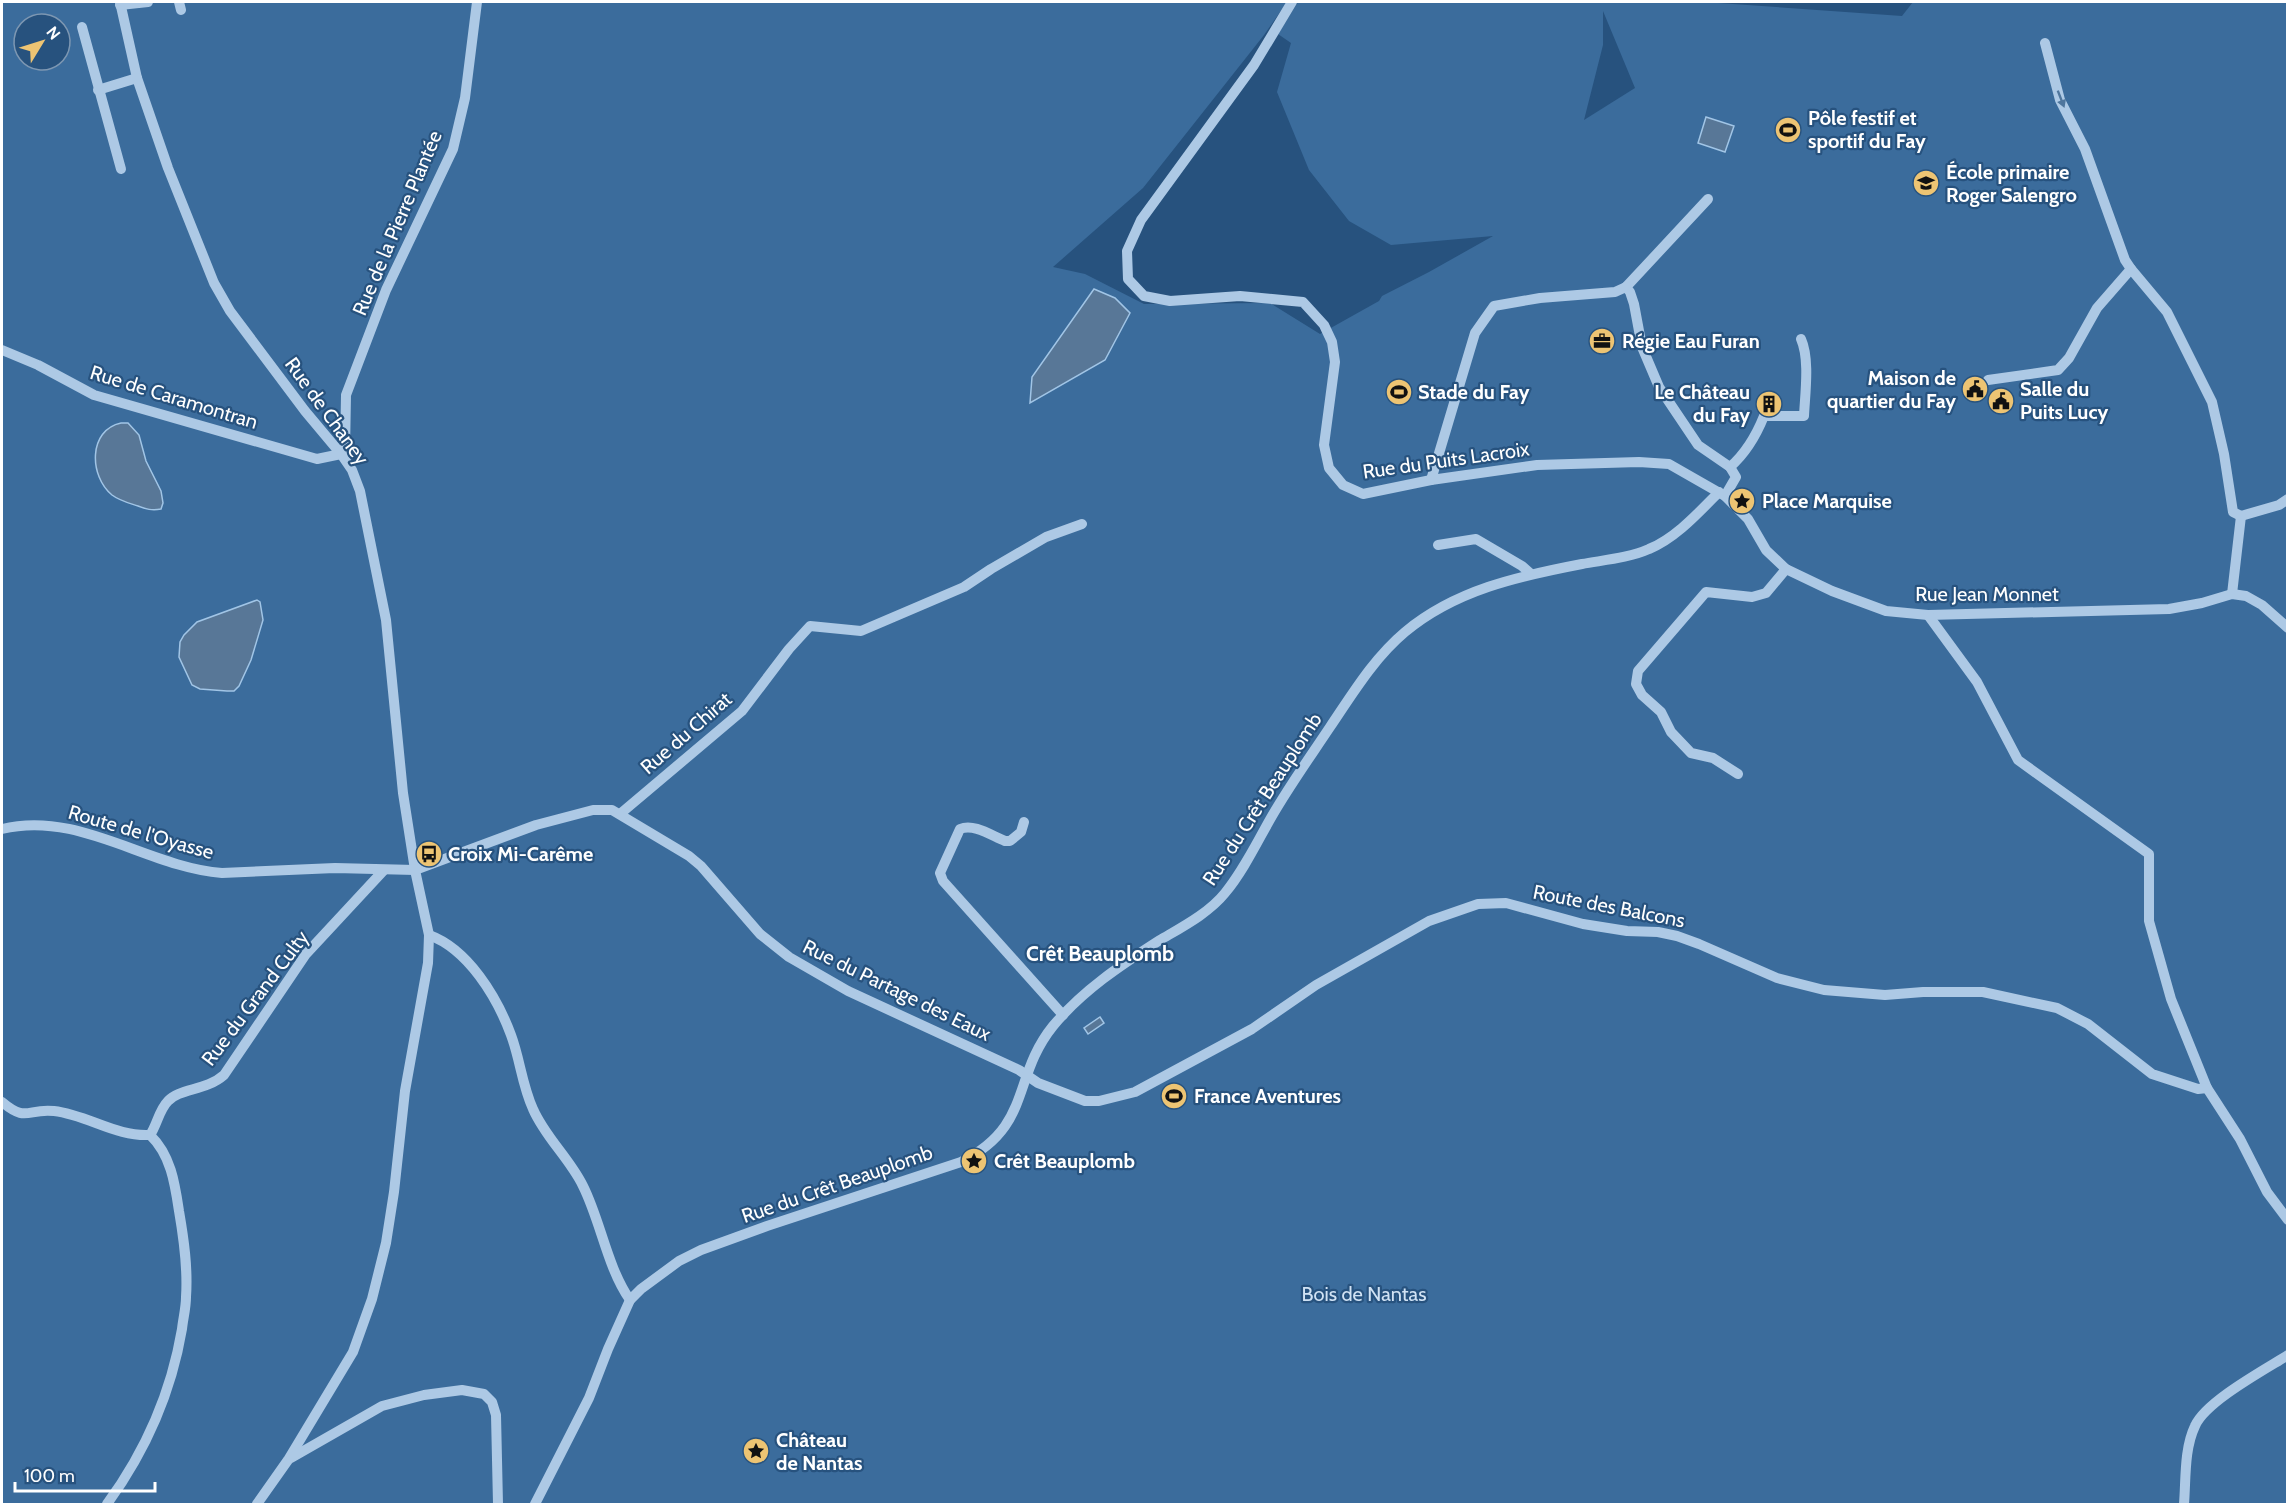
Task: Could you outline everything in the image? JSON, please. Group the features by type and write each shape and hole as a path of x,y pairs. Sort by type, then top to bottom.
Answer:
{"street":[{"path":"120,3 148,2"},
{"name":"Rue de la Pierre Plantée","path":"341,454 345,451 346,395 386,290 453,149 465,98 477,2"},
{"name":"Rue du Puits Lacroix","path":"1292,2 1254,64 1141,220 1127,251 1128,279 1144,296 1170,302 1240,296 1303,302 1324,325 1332,342 1335,362 1324,445 1329,468 1343,485 1363,494 1431,480 1537,465 1638,462 1669,464 1722,494"},
{"name":"Rue de Chaney","path":"120,3 137,78 168,168 220,295 299,403 341,454 352,470 360,491 386,620 403,793 415,870 429,935 428,963 405,1091 394,1192 377,1281 353,1352 288,1460 257,1504"},
{"path":"82,27 121,169"},
{"path":"2045,43 2060,99 2085,149 2125,260 2167,312 2212,402 2224,454 2233,512 2241,516 2279,505 2288,499"},
{"path":"99,90 137,78"},
{"path":"1431,480 1474,333 1494,306 1540,298 1615,292 1626,287 1708,199"},
{"path":"1988,380 2058,370 2069,358 2097,308 2131,269"},
{"path":"1626,287 1634,304 1642,347 1659,387 1698,445 1730,467 1736,477 1722,494"},
{"path":"1730,467 1741,457 1758,432 1764,416 1804,416 1806,377 1802,339"},
{"name":"Rue de Caramontran","path":"2,350 38,365 94,395 317,459 341,454"},
{"name":"Rue Jean Monnet","path":"1722,494 1748,519 1766,550 1786,569 1832,591 1886,610 1928,615 2169,609 2202,603 2232,594"},
{"name":"Rue du Crêt Beauplomb","path":"535,1504 589,1398 630,1300 657,1276 701,1250 961,1162 980,1152 1000,1134 1009,1122 1040,1044 1081,996 1107,975 1223,896 1301,769 1363,677 1403,634 1436,608 1473,592 1531,574 1651,549 1722,494"},
{"path":"2241,516 2232,594 2246,596 2262,605 2288,628"},
{"name":"Rue du Chirat","path":"620,814 742,711 789,649 810,626 861,631 964,587 1046,537 1082,525"},
{"path":"1438,545 1476,539 1522,566 1531,574"},
{"path":"1738,774 1713,758 1691,753 1671,732 1661,712 1642,695 1636,684 1638,671 1706,592 1752,597 1766,592 1786,569"},
{"path":"1928,615 1977,682 2018,760 2149,854 2149,921 2171,999 2207,1088 2240,1139 2267,1192 2288,1220"},
{"path":"415,870 536,825 593,810 605,809 620,814"},
{"name":"Rue du Partage des Eaux","path":"620,814 689,856 701,866 760,934 789,957 848,991 1019,1070 1027,1076"},
{"path":"1024,822 1021,832 1010,841 974,828 960,829 940,873 943,881 1063,1015"},
{"name":"Route de l'Oyasse","path":"2,829 44,824 79,831 186,868 206,872 335,868 415,870"},
{"name":"Rue du Grand Culty","path":"150,1135 167,1101 174,1096 210,1085 224,1075 306,954 384,870"},
{"name":"Route des Balcons","path":"1027,1076 1038,1083 1092,1102 1135,1092 1252,1029 1316,985 1421,925 1457,910 1490,903 1516,906 1612,929 1658,932 1677,936 1778,978 1824,990 1885,995 1923,992 1983,992 2057,1008 2088,1024 2152,1074 2198,1089 2207,1088"},
{"path":"429,935 440,939 464,957 478,975 504,1018 511,1034 534,1112 581,1183 610,1258 630,1300"},
{"path":"2,1102 15,1113 53,1111 122,1133 150,1135 163,1150 176,1193 186,1252 186,1300 178,1352 157,1418 147,1441 106,1504"},
{"path":"2184,1504 2188,1447 2195,1424 2210,1406 2288,1355"},
{"path":"288,1460 382,1406 424,1395 462,1390 484,1394 492,1402 496,1415 498,1504"}],"green space":[{"name":"Bois de Nantas","path":"2,2 1287,2 1264,35 1143,188 1053,267 1085,274 1144,304 1270,303 1320,334 1379,301 1382,296 1493,236 1391,245 1349,221 1309,170 1277,92 1291,43 1278,34 1298,2 1704,2 1902,16 1913,2 2287,2 2287,1504 2,1504","holes":["1603,11 1635,88 1584,120 1603,45"]}],"shaded area":[{"path":"1706,117 1734,126 1725,152 1698,143"},
{"path":"1094,289 1115,298 1130,313 1105,360 1030,403 1032,377"},
{"path":"128,423 139,435 146,461 161,491 163,503 161,509 146,509 118,499 104,487 99,477 96,466 98,444 102,435 110,427"},
{"path":"257,600 260,602 263,620 251,660 239,686 234,691 227,691 200,689 192,685 179,657 180,642 184,635 197,622"},
{"path":"1100,1017 1104,1023 1088,1034 1084,1028"}],"place":[{"name":"Pôle festif et sportif du Fay","path":"1788,130"},
{"name":"École primaire Roger Salengro","path":"1926,183"},
{"name":"Régie Eau Furan","path":"1602,341"},
{"name":"Maison de quartier du Fay","path":"1975,389"},
{"name":"Stade du Fay","path":"1399,392"},
{"name":"Salle du Puits Lucy","path":"2001,401"},
{"name":"Le Château du Fay","path":"1769,404"},
{"name":"Place Marquise","path":"1742,501"},
{"name":"Croix Mi-Carême","path":"429,854"},
{"name":"France Aventures","path":"1174,1096"},
{"name":"Crêt Beauplomb","path":"974,1161"},
{"name":"Château de Nantas","path":"756,1451"}],"district":[{"name":"Crêt Beauplomb","path":"1100,954"}]}
